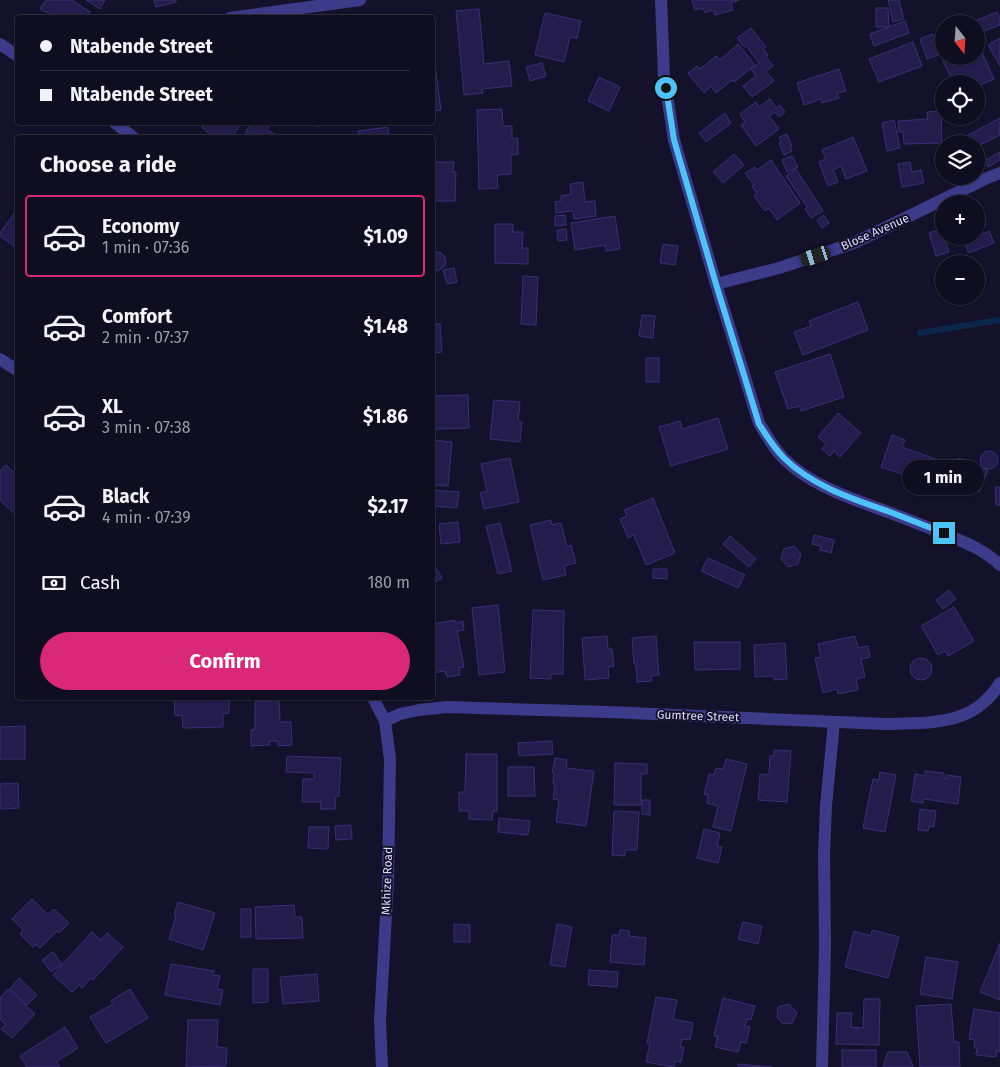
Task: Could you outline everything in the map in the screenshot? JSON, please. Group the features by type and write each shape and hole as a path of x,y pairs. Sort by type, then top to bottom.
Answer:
{"street":[{"path":"252,15 360,0"},
{"path":"661,0 664,76 674,140 759,424 783,458 819,484 975,546 1000,565"},
{"path":"0,44 15,54"},
{"path":"118,125 130,135"},
{"name":"Blose Avenue","path":"716,284 779,268 854,243 1000,173"},
{"path":"0,359 15,370"},
{"name":"Gumtree Street","path":"385,721 400,714 419,710 448,708 608,712 886,724 946,721 965,715 981,705 996,690 1000,683"},
{"name":"Mkhize Road","path":"375,700 385,721 390,758 388,881 380,1021 382,1067"},
{"path":"822,1067 825,945 824,854 826,806 834,722"}],"building":[{"path":"46,0 72,0 90,12 88,15 51,15 40,9"},
{"path":"86,0 105,0 100,9"},
{"path":"154,0 176,0 176,2 156,7"},
{"path":"692,0 739,0 731,3 733,10 715,15 713,10 705,13 703,8 695,10"},
{"path":"888,0 899,0 904,19 893,22"},
{"path":"876,8 888,8 889,27 876,27"},
{"path":"479,9 484,64 509,61 512,86 482,89 483,93 464,95 456,11"},
{"path":"997,12 1000,18 1000,25 985,31 985,17"},
{"path":"545,13 581,21 577,38 570,37 564,62 535,55"},
{"path":"905,21 909,33 874,46 870,34"},
{"path":"751,28 766,47 763,49 773,66 766,71 774,81 752,97 743,86 756,76 751,69 759,63 737,38"},
{"path":"933,34 935,39 935,56 927,59 920,39"},
{"path":"1000,38 1000,66 988,45"},
{"path":"913,42 922,66 879,82 869,59"},
{"path":"738,44 755,65 734,82 732,80 716,93 711,86 704,93 688,73 697,66 700,69 716,56 720,60"},
{"path":"985,59 994,79 985,83 985,75 950,75 945,65 985,65"},
{"path":"542,63 546,76 530,81 526,67"},
{"path":"435,65 441,110 435,111"},
{"path":"839,69 846,91 837,93 839,98 822,103 821,99 804,105 797,83"},
{"path":"599,77 620,87 609,111 588,101"},
{"path":"770,99 776,108 780,105 785,112 779,117 775,112 769,116 779,129 756,146 741,125 745,122 740,114 756,102 759,107"},
{"path":"502,109 503,126 512,126 512,139 518,138 518,154 511,155 511,174 497,175 498,188 479,189 477,110"},
{"path":"935,111 935,125 941,125 942,135 935,135 935,143 904,144 903,132 899,132 898,121 928,119 927,112"},
{"path":"725,113 731,123 706,142 699,133"},
{"path":"1000,118 1000,135 985,142 985,135 968,135"},
{"path":"894,120 900,148 887,151 882,123"},
{"path":"204,125 241,125 233,135 211,135 202,127"},
{"path":"250,125 270,125 267,130 276,135 245,135"},
{"path":"388,127 389,135 359,135 358,131"},
{"path":"787,134 792,151 784,155 779,143 781,142 779,137"},
{"path":"853,137 867,171 846,179 841,166 833,170 838,182 828,186 819,162 826,159 822,150"},
{"path":"1000,152 1000,160 988,167 985,160"},
{"path":"734,154 744,165 723,183 713,172"},
{"path":"792,156 798,167 787,172 782,160"},
{"path":"771,160 800,203 777,220 769,208 765,211 754,196 757,194 752,186 754,185 745,173 755,167 757,170"},
{"path":"435,162 454,162 453,172 456,172 455,201 435,201"},
{"path":"910,162 912,172 921,170 924,183 902,187 898,164"},
{"path":"796,169 823,211 811,218 805,209 807,207 786,176"},
{"path":"583,182 585,202 595,201 596,216 574,219 573,211 556,213 555,202 561,201 561,196 571,194 570,184"},
{"path":"15,212 14,246 0,236 0,233"},
{"path":"565,215 566,225 555,226 555,216"},
{"path":"824,215 829,223 822,228 817,220"},
{"path":"615,216 620,249 606,251 605,245 575,250 571,223"},
{"path":"495,224 513,224 513,232 523,232 522,248 528,248 528,264 495,263"},
{"path":"566,229 567,240 558,241 557,230"},
{"path":"935,231 935,245 947,245 949,252 936,255 929,233"},
{"path":"989,231 994,243 969,253 965,245 985,245 985,233"},
{"path":"663,244 678,246 675,265 660,263"},
{"path":"435,252 441,253 446,261 445,266 437,271 435,271"},
{"path":"454,268 457,282 447,284 443,270"},
{"path":"523,276 538,277 536,325 521,324"},
{"path":"858,302 868,330 803,355 794,332 811,326 809,321"},
{"path":"642,315 655,316 653,338 639,336"},
{"path":"435,324 440,324 442,352 435,353"},
{"path":"830,354 844,397 801,411 799,406 788,409 775,372"},
{"path":"646,358 659,358 659,382 646,382"},
{"path":"468,395 469,428 435,429 435,396"},
{"path":"494,400 520,402 518,421 522,422 520,442 490,439"},
{"path":"838,413 861,433 840,457 834,451 830,456 822,449 826,444 818,437"},
{"path":"718,418 728,449 671,466 659,427 680,421 682,429"},
{"path":"892,435 905,440 902,447 935,459 926,483 917,479 915,485 903,481 905,475 881,467"},
{"path":"435,440 452,442 448,486 435,485"},
{"path":"989,451 997,456 998,460 993,468 989,469 981,464 980,460 985,452"},
{"path":"510,458 519,502 484,509 480,493 487,491 481,464"},
{"path":"959,458 988,470 979,492 958,484 960,478 952,475"},
{"path":"6,465 15,473 15,514 0,500 0,471"},
{"path":"995,487 1000,487 1000,505 996,505"},
{"path":"435,490 459,492 457,508 435,506"},
{"path":"653,498 675,553 646,565 634,535 628,538 620,519 627,516 624,510"},
{"path":"551,520 552,525 561,523 567,547 571,545 576,563 564,566 566,575 543,580 530,525"},
{"path":"458,522 460,542 441,544 439,524"},
{"path":"500,523 512,571 498,574 486,526"},
{"path":"814,535 834,540 831,553 820,550 821,546 812,544"},
{"path":"730,536 756,559 749,567 723,544"},
{"path":"794,546 801,554 798,564 788,567 781,559 784,549"},
{"path":"708,558 745,575 738,588 701,571"},
{"path":"435,567 442,578 435,582"},
{"path":"653,569 667,569 667,579 653,578"},
{"path":"949,590 956,599 943,609 936,600"},
{"path":"498,605 505,672 479,675 472,608"},
{"path":"954,607 974,641 948,656 945,651 938,655 921,626"},
{"path":"533,610 564,611 563,674 551,674 551,679 530,678"},
{"path":"455,620 455,623 463,621 464,630 457,631 464,667 459,668 460,675 447,677 445,671 435,673 435,623"},
{"path":"607,636 608,649 612,649 614,666 608,667 609,678 585,680 582,638"},
{"path":"656,636 659,675 651,676 652,681 637,682 632,638"},
{"path":"855,636 858,648 868,646 870,657 861,659 865,677 856,679 858,690 838,694 837,689 823,693 815,658 821,657 818,644"},
{"path":"694,642 740,642 740,669 695,670"},
{"path":"785,643 787,679 774,680 774,676 755,677 754,645"},
{"path":"921,658 929,661 932,669 929,677 921,680 913,677 910,669 913,661"},
{"path":"174,700 229,700 229,713 223,714 223,727 183,728 182,715 175,716"},
{"path":"279,700 280,722 291,722 292,745 278,746 278,741 269,741 270,745 251,746 251,730 255,729 255,702"},
{"path":"25,726 25,759 0,759 0,727"},
{"path":"552,741 553,754 519,756 518,743"},
{"path":"774,750 791,751 787,802 758,800 760,774 769,775 770,756 774,756"},
{"path":"466,754 497,754 497,812 493,811 492,820 469,819 469,811 459,811 459,792 465,792"},
{"path":"287,756 341,758 339,796 336,796 335,809 320,809 321,802 302,802 303,779 314,779 314,773 286,772"},
{"path":"555,758 567,760 566,768 594,771 586,826 556,822 559,800 553,799 555,784 553,784 554,774 552,773"},
{"path":"726,759 747,764 731,831 713,827 718,806 707,803 708,795 704,794 709,774 714,775 716,768 723,769"},
{"path":"615,763 647,764 647,774 641,774 641,805 614,805"},
{"path":"508,767 534,767 535,796 508,796"},
{"path":"925,771 944,773 944,778 947,779 947,775 961,777 958,804 924,799 923,803 911,801 915,774 925,776"},
{"path":"880,772 896,775 885,832 863,828 873,779 879,780"},
{"path":"18,783 19,808 0,809 0,784"},
{"path":"642,800 650,800 650,815 642,814"},
{"path":"920,809 936,811 934,827 929,826 928,831 918,830"},
{"path":"614,811 639,812 637,850 625,850 625,856 612,855"},
{"path":"499,818 530,821 528,835 498,832"},
{"path":"351,825 352,839 336,840 335,826"},
{"path":"309,827 329,827 328,849 308,848"},
{"path":"704,829 720,833 717,846 722,847 718,863 697,858"},
{"path":"32,899 48,915 54,909 69,923 59,933 57,931 40,948 35,944 33,947 20,934 23,930 12,919"},
{"path":"178,902 215,913 203,950 169,939"},
{"path":"294,905 295,917 302,917 303,938 256,939 255,907"},
{"path":"241,909 251,909 251,937 241,937"},
{"path":"743,922 762,926 758,944 738,939"},
{"path":"454,924 470,925 470,942 454,942"},
{"path":"557,924 572,927 565,967 550,965"},
{"path":"620,930 630,931 629,936 646,938 644,965 610,962 612,935 619,935"},
{"path":"872,930 899,937 888,978 845,967 854,931 871,936"},
{"path":"92,932 101,940 107,933 123,947 93,980 91,978 82,988 79,985 72,992 53,975"},
{"path":"1000,943 1000,1000 980,992"},
{"path":"53,952 62,964 51,972 42,960"},
{"path":"926,957 958,962 952,999 920,994"},
{"path":"171,964 214,971 213,975 220,976 217,989 223,990 220,1005 165,995"},
{"path":"253,969 268,969 268,1002 253,1003"},
{"path":"589,970 618,972 617,987 588,985"},
{"path":"317,974 319,1001 283,1004 280,977"},
{"path":"19,978 37,995 27,1005 10,989"},
{"path":"8,989 35,1014 12,1038 1,1029 6,1025 0,1019 0,998"},
{"path":"130,989 148,1018 106,1043 90,1017 113,1004 111,1001"},
{"path":"656,997 677,1000 673,1019 693,1023 690,1040 682,1039 680,1047 684,1047 681,1062 675,1061 674,1067 646,1062 650,1044 647,1043"},
{"path":"723,998 755,1006 751,1020 747,1019 745,1026 750,1027 746,1043 741,1042 738,1052 715,1047 718,1037 714,1036"},
{"path":"864,999 880,999 879,1045 836,1044 837,1013 852,1013 851,1027 863,1028"},
{"path":"789,1004 797,1013 792,1023 783,1024 777,1017 778,1007"},
{"path":"951,1004 954,1042 959,1042 960,1067 920,1067 916,1006"},
{"path":"974,1009 1000,1013 1000,1052 997,1051 996,1057 976,1055 977,1048 974,1048 975,1040 969,1039"},
{"path":"188,1020 218,1020 217,1047 227,1048 226,1066 186,1067"},
{"path":"65,1027 78,1048 56,1062 60,1067 27,1067 20,1056"},
{"path":"842,1050 876,1050 876,1067 842,1067"},
{"path":"888,1052 907,1052 913,1067 883,1067"},
{"path":"738,1064 772,1067 738,1067"}],"waterway":[{"path":"920,333 1000,320"}],"route":[{"path":"666,88 674,140 759,424 783,458 819,484 944,533"}]}
